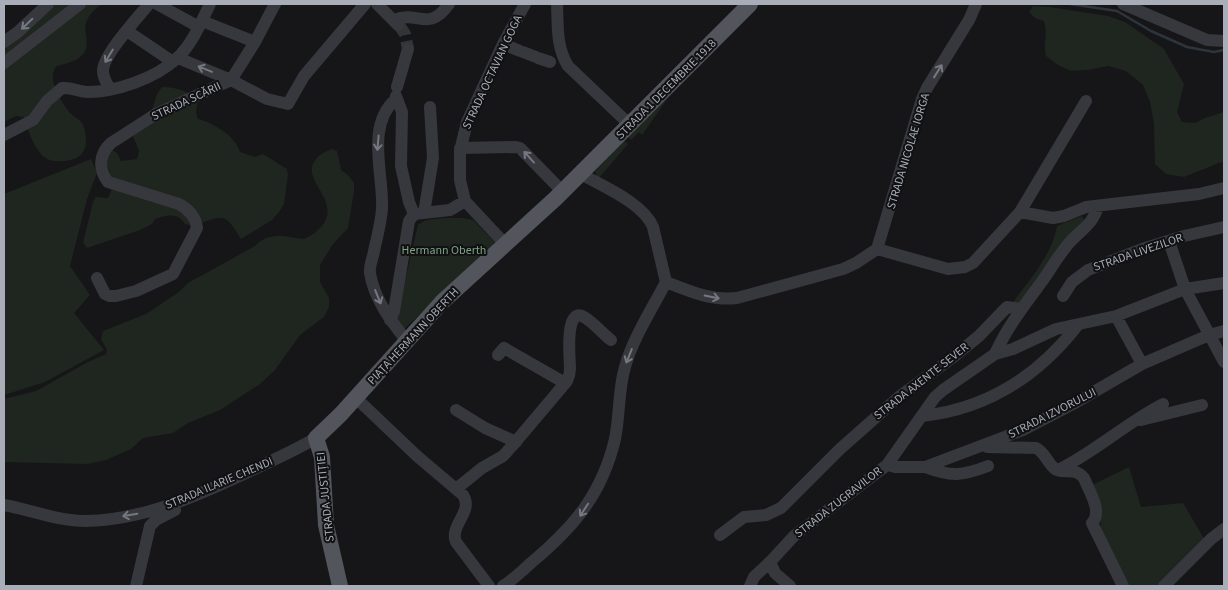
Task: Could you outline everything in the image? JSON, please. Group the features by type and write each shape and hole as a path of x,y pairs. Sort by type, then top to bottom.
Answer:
{"main road":[{"name":"STRADA 1 DECEMBRIE 1918","path":"581,174 750,4"},
{"name":"PIAȚA HERMANN OBERTH","path":"356,398 406,340 502,241 563,192 581,174"},
{"name":"STRADA ILARIE CHENDI","path":"316,438 356,398"},
{"name":"STRADA JUSTIȚIEI","path":"316,438 322,457 326,525 340,586"}],"street":[{"path":"4,42 18,32 48,4"},
{"path":"4,63 80,4"},
{"path":"110,90 105,80 103,66 111,52 149,4"},
{"path":"157,4 200,24 255,42"},
{"path":"4,135 33,120 47,102 62,88 73,88 86,92 110,90 132,84 175,60 200,24 210,4"},
{"path":"232,80 275,4"},
{"path":"127,31 175,60 232,80 267,100 288,104 304,76 364,4"},
{"path":"377,4 396,23 407,16 424,21 442,14 449,4"},
{"name":"STRADA OCTAVIAN GOGA","path":"465,201 460,180 460,148 466,122 502,44 525,4"},
{"path":"549,61 562,56 559,48 557,4"},
{"name":"STRADA NICOLAE IORGA","path":"877,249 922,99 969,20 976,4"},
{"path":"1124,4 1206,40 1224,41"},
{"path":"502,44 549,61 629,124"},
{"path":"406,340 390,320 378,299 370,273 382,209 377,155 379,133 387,110 396,94 408,49"},
{"name":"STRADA SCĂRII","path":"97,278 105,294 116,296 136,291 173,274 197,228 193,217 185,207 108,182 101,170 102,154 105,148 156,114 232,80"},
{"path":"396,94 402,112 401,166 409,202 419,214"},
{"path":"666,282 708,297 721,299 737,298 843,269 867,257 877,249 948,269 964,267 973,263 1020,212 1086,102"},
{"path":"419,214 433,158 430,108"},
{"path":"460,148 520,148 563,192"},
{"path":"503,586 569,529 586,507 609,458 615,440 622,380 627,361 666,282 654,227 650,219 638,207 581,174"},
{"path":"1020,212 1054,218 1086,207 1199,194 1224,188"},
{"path":"390,320 394,311 409,221 419,214 450,210 465,201 502,241"},
{"path":"1021,310 1070,242 1091,222 1098,206"},
{"name":"STRADA LIVEZILOR","path":"1064,296 1072,282 1088,270 1184,236 1224,227"},
{"path":"1169,241 1184,289 1224,362"},
{"name":"STRADA ZUGRAVILOR","path":"750,586 754,577 803,528 887,465 930,403 943,390 995,354 1013,349 1056,329 1116,316 1184,289 1224,283"},
{"name":"STRADA AXENTE SEVER","path":"720,535 744,517 766,515 781,508 840,449 900,396 979,336 1007,307 1021,310"},
{"name":"STRADA ZUGRAVILOR","path":"995,354 1021,310"},
{"path":"456,489 482,468 502,456 516,442 564,383 569,374 570,329 574,318 577,316 584,317 611,340"},
{"path":"1116,316 1142,364"},
{"path":"922,416 968,407 1012,386 1058,349 1076,326"},
{"name":"STRADA IZVORULUI","path":"887,465 895,467 925,467 1023,430 1073,404 1142,364 1209,335 1224,331"},
{"path":"498,355 504,348 564,383"},
{"path":"356,398 417,456 463,495 466,504 453,536 489,586"},
{"path":"1058,470 1076,460 1143,414 1163,404"},
{"path":"1132,422 1202,405"},
{"path":"456,410 486,428 516,442"},
{"name":"STRADA ILARIE CHENDI","path":"4,506 72,520 102,520 159,509 228,481 316,438"},
{"path":"975,449 994,447 1036,448 1040,450 1054,468 1080,474 1084,478 1097,511 1096,519 1092,523 1123,586"},
{"path":"925,467 939,473 960,475 969,474 988,466"},
{"path":"136,586 150,526 159,518 218,491 228,481"},
{"path":"1164,586 1224,529"},
{"path":"770,562 775,573 790,586"}],"green space":[{"path":"53,4 101,4 87,20 85,28 87,43 84,53 81,57 57,66 54,71 54,83 59,97 70,113 82,123 86,135 85,148 80,156 66,161 48,159 38,151 24,117 16,116 4,122 4,47"},
{"path":"1033,6 1108,16 1125,22 1164,49 1184,84 1177,112 1182,122 1195,123 1224,112 1224,161 1184,177 1166,174 1155,164 1154,124 1150,102 1143,85 1126,71 1108,66 1071,71 1058,65 1046,56 1044,21 1035,18 1029,12"},
{"path":"162,87 182,90 198,100 196,112 198,119 223,131 234,141 240,152 255,157 263,154 287,169 288,175 284,204 272,220 241,239 231,224 223,218 190,225 185,224 175,216 167,216 155,219 152,224 140,230 87,248 83,243 93,202 96,197 108,198 111,189 111,178 105,159 112,150 117,153 121,161 137,159 139,151 133,136 151,113 157,94"},
{"path":"668,98 642,135 639,132 631,140 628,137"},
{"path":"624,141 628,144 598,179 595,171"},
{"path":"332,149 337,151 341,170 354,183 354,191 348,228 333,244 320,265 320,282 329,298 329,307 324,317 300,335 275,370 260,384 220,410 188,423 173,433 143,438 131,449 106,460 87,464 4,462 4,399 36,391 106,354 107,350 101,339 103,331 146,314 179,292 188,283 265,239 277,236 302,239 319,229 327,217 327,208 325,199 312,175 312,167 319,156"},
{"path":"91,159 97,173 87,199 70,266 90,295 74,313 104,350 45,382 4,395 4,194"},
{"path":"1082,216 1084,220 1026,295 1019,303 1011,305 1045,258 1057,226"},
{"name":"Hermann Oberth","path":"444,218 473,220 496,243 403,330 397,321 397,316 418,225 426,220"},
{"path":"1129,467 1141,507 1183,503 1206,542 1157,586 1128,586 1101,532 1100,510 1090,486"}],"waterway":[{"path":"1070,4 1117,11 1151,31 1187,47 1214,52 1224,50"}],"tunnel":[{"path":"399,25 405,34 408,49"}]}
